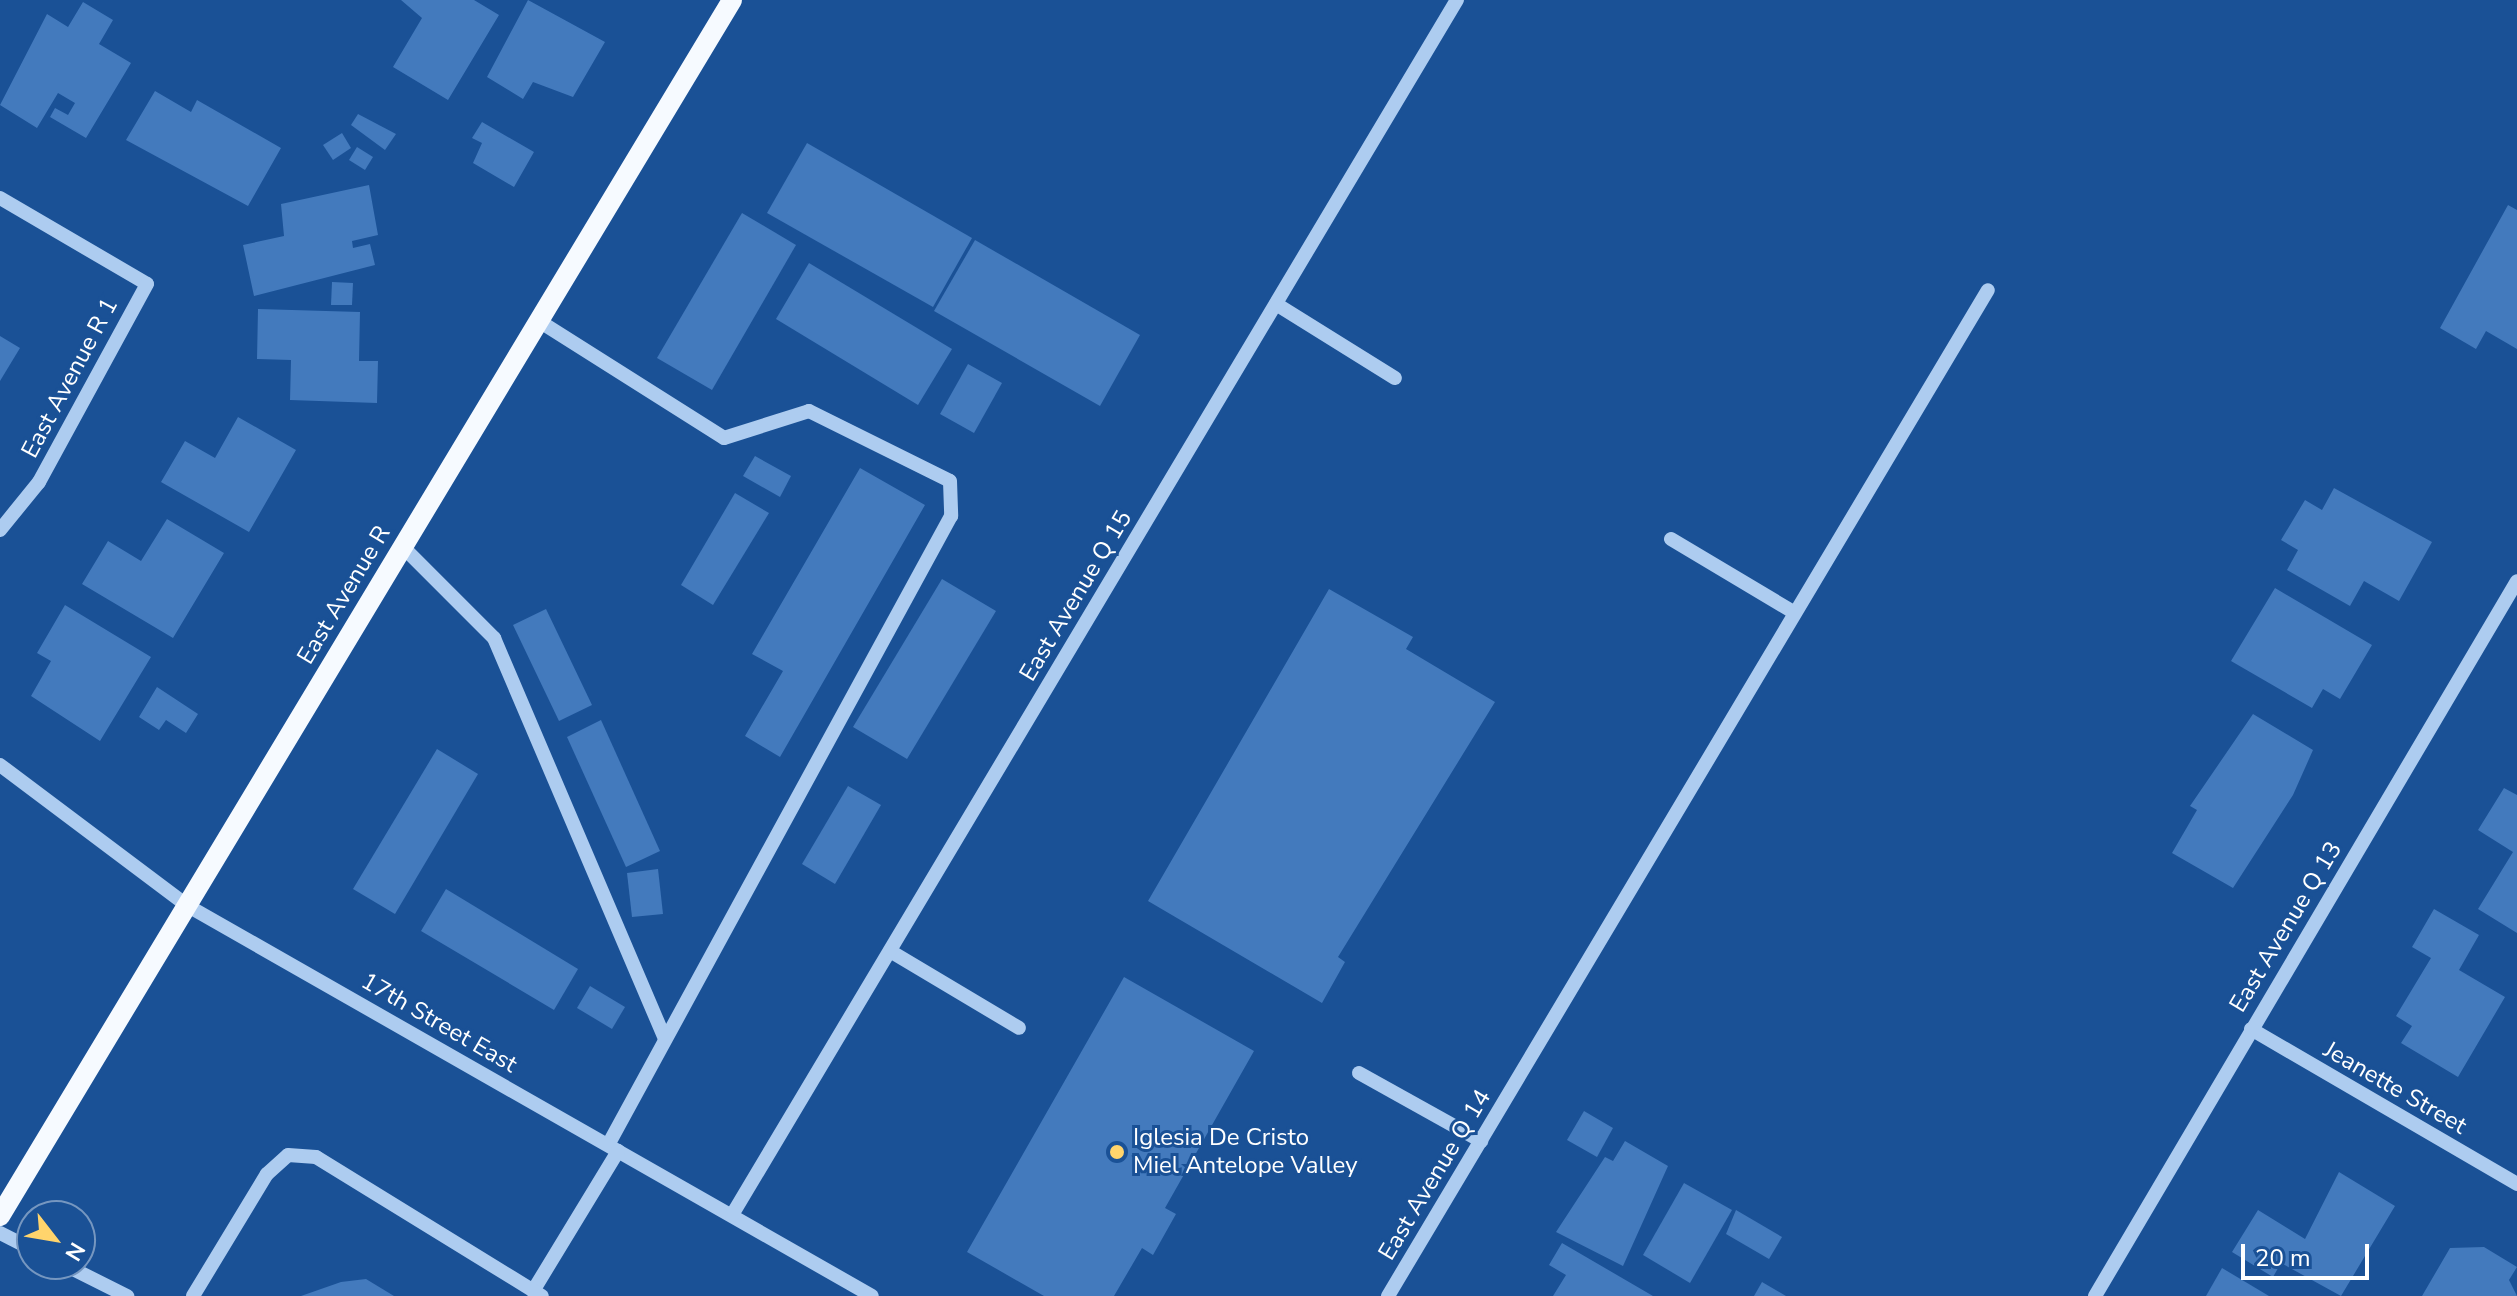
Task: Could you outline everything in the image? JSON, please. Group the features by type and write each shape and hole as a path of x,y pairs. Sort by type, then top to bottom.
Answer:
{"main road":[{"name":"East Avenue R","path":"0,1216 732,0"}],"street":[{"name":"East Avenue Q 15","path":"732,1215 1457,0"},
{"name":"East Avenue R 1","path":"0,198 147,284 39,482 0,530"},
{"name":"East Avenue Q 14","path":"1388,1296 1988,290"},
{"path":"1276,304 1395,378"},
{"path":"193,1296 267,1174 288,1155 316,1157 537,1293 613,1148 665,1039 951,516 950,481 809,411 724,438 539,321"},
{"path":"1671,539 1795,613"},
{"path":"403,547 494,638 665,1039"},
{"name":"East Avenue Q 13","path":"2095,1296 2517,581"},
{"name":"17th Street East","path":"0,765 188,906 872,1296"},
{"path":"890,951 1019,1028"},
{"name":"Jeanette Street","path":"2251,1029 2517,1184"},
{"path":"1359,1073 1481,1141"},
{"path":"95,1280 127,1296"}],"building":[{"path":"401,0 474,0 499,15 448,100 393,67 422,18"},
{"path":"528,0 605,42 573,97 533,82 523,99 487,77"},
{"path":"83,2 113,20 99,44 131,63 86,138 50,117 55,108 68,115 75,103 58,93 37,128 0,105 47,14 68,27"},
{"path":"155,91 191,112 197,100 281,148 248,206 126,140"},
{"path":"358,114 396,134 385,150 351,125"},
{"path":"482,122 534,152 514,187 473,163 482,143 472,138"},
{"path":"342,133 351,148 333,160 323,145"},
{"path":"807,143 972,238 933,307 767,213"},
{"path":"357,147 373,157 365,170 349,160"},
{"path":"369,185 378,235 352,241 353,248 370,244 375,265 254,296 243,245 284,236 281,204"},
{"path":"2508,205 2517,210 2517,349 2486,331 2476,349 2440,328"},
{"path":"742,213 796,245 712,390 657,358"},
{"path":"975,240 1140,335 1100,406 934,311"},
{"path":"809,263 952,349 918,405 776,319"},
{"path":"332,282 353,283 352,305 331,305"},
{"path":"258,309 360,312 359,361 378,361 377,403 290,400 291,360 257,359"},
{"path":"0,336 20,348 0,381"},
{"path":"968,364 1002,383 974,433 940,414"},
{"path":"238,417 296,450 249,532 161,482 185,441 215,458"},
{"path":"755,456 791,476 780,497 743,476"},
{"path":"860,468 925,505 780,757 745,736 783,671 752,654"},
{"path":"2334,488 2432,542 2399,601 2364,581 2350,606 2287,570 2298,550 2281,540 2305,500 2322,510"},
{"path":"735,493 769,513 713,605 681,585"},
{"path":"167,519 224,553 173,638 82,584 108,541 141,561"},
{"path":"942,579 996,611 907,759 853,727"},
{"path":"2275,588 2372,645 2340,699 2323,689 2312,708 2231,661"},
{"path":"1329,589 1413,637 1406,649 1495,702 1338,957 1345,962 1322,1003 1148,901"},
{"path":"65,605 151,657 100,741 31,696 51,661 37,653"},
{"path":"546,609 592,705 559,721 513,625"},
{"path":"157,687 198,714 186,733 166,720 159,730 139,717"},
{"path":"2253,714 2313,750 2293,795 2233,888 2172,853 2197,810 2190,806"},
{"path":"601,720 660,851 626,867 567,737"},
{"path":"437,749 478,774 395,914 353,889"},
{"path":"848,786 881,805 835,884 802,864"},
{"path":"2504,788 2517,795 2517,933 2478,909 2513,852 2478,830"},
{"path":"658,869 663,914 632,917 627,873"},
{"path":"446,889 578,969 554,1010 421,931"},
{"path":"2434,909 2479,935 2459,970 2505,997 2458,1077 2401,1043 2412,1026 2396,1016 2431,958 2412,947"},
{"path":"1124,977 1254,1051 1165,1208 1176,1214 1153,1255 1142,1248 1114,1296 1044,1296 967,1252"},
{"path":"590,986 625,1007 612,1029 577,1008"},
{"path":"1584,1111 1613,1128 1597,1157 1567,1140"},
{"path":"1625,1141 1668,1166 1623,1266 1556,1232 1605,1157 1613,1161"},
{"path":"2339,1172 2395,1206 2341,1296 2281,1263 2273,1277 2232,1252 2258,1210 2305,1239"},
{"path":"1684,1183 1732,1210 1690,1283 1643,1255"},
{"path":"1736,1210 1782,1237 1769,1259 1726,1234"},
{"path":"1562,1243 1653,1296 1553,1296 1566,1275 1549,1265"},
{"path":"2484,1247 2517,1267 2509,1280 2517,1296 2422,1296 2450,1248"},
{"path":"2222,1268 2269,1296 2206,1296"},
{"path":"366,1279 394,1296 301,1296 341,1282"},
{"path":"1762,1282 1786,1296 1754,1296"}],"place":[{"name":"Iglesia De Cristo Miel Antelope Valley","path":"1117,1152"}]}
